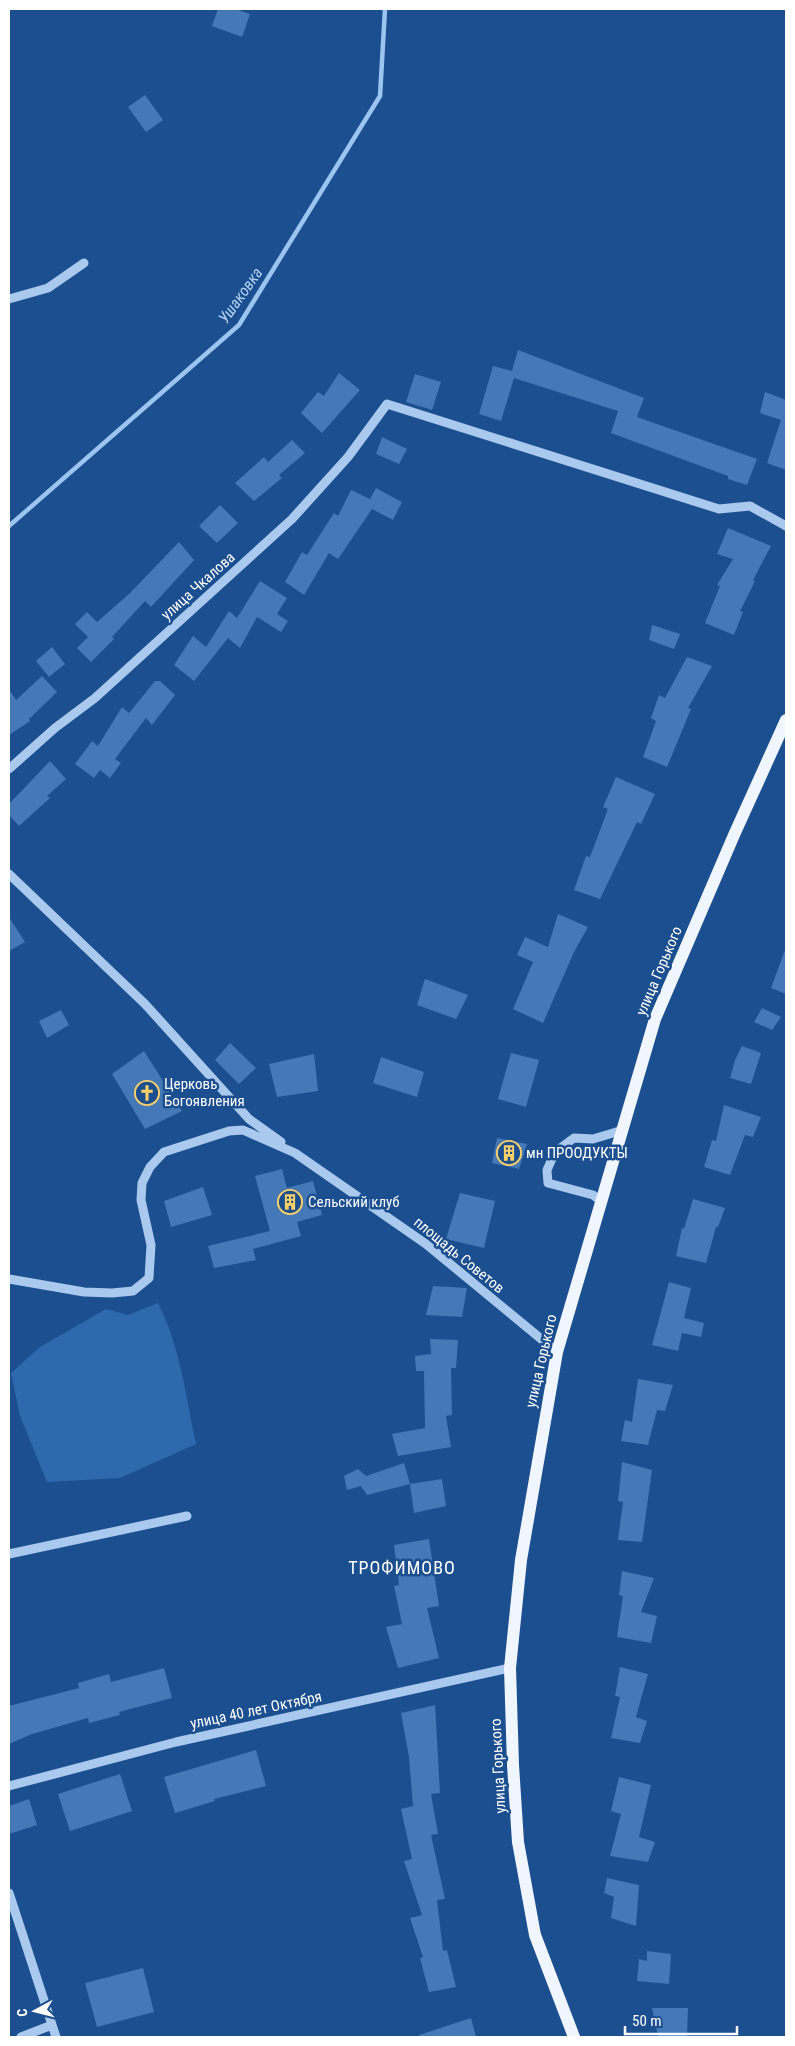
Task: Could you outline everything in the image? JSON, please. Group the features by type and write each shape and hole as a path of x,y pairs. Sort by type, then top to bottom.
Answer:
{"main road":[{"name":"улица Горького","path":"574,2037 535,1935 518,1842 510,1668 521,1560 557,1352 655,1019 786,720"}],"street":[{"path":"9,298 48,288 84,263"},
{"name":"улица Чкалова","path":"9,769 55,728 95,698 292,519 348,457 386,404 720,509 750,506 786,526"},
{"path":"9,874 145,1004 249,1119 295,1153"},
{"name":"площадь Советов","path":"9,1279 84,1292 112,1293 133,1291 149,1278 151,1245 141,1200 142,1183 150,1167 164,1152 228,1131 243,1130 295,1153 426,1244 557,1352"},
{"path":"602,1202 593,1195 548,1183 547,1170 555,1152 574,1138 593,1139 623,1130"},
{"path":"9,1554 187,1516"},
{"name":"улица 40 лет Октября","path":"9,1786 176,1742 510,1668"},
{"path":"9,1893 56,2037"},
{"path":"21,2037 52,2025"}],"shaded area":[{"path":"158,1303 166,1319 177,1354 196,1444 120,1478 47,1482 20,1416 11,1373 40,1347 106,1309 128,1315"}],"building":[{"path":"218,9 235,9 250,14 242,37 212,26"},
{"path":"145,95 163,120 146,132 128,107"},
{"path":"518,350 644,398 637,417 757,459 747,485 728,479 728,476 611,433 618,411 514,378 501,421 479,414 493,366 512,371"},
{"path":"339,373 360,390 322,433 301,413 318,392 324,396"},
{"path":"415,374 441,382 432,410 406,402"},
{"path":"765,392 786,400 786,470 767,463 781,420 760,413"},
{"path":"382,437 407,449 399,464 376,454"},
{"path":"292,440 305,453 279,475 282,478 254,501 235,483 264,457 268,462"},
{"path":"376,488 402,502 393,520 372,509 338,559 329,553 304,595 285,582 302,552 307,555 334,513 338,516 351,490 370,499"},
{"path":"220,505 238,523 217,543 199,526"},
{"path":"728,528 771,546 753,580 755,581 740,611 743,612 734,635 705,623 720,586 717,585 733,559 717,554"},
{"path":"179,542 194,560 151,607 145,601 112,637 114,639 91,662 77,648 88,637 75,624 87,612 97,622 130,593"},
{"path":"260,581 287,598 277,614 288,621 281,632 257,617 240,648 228,638 194,681 174,665 193,636 206,647 229,611 237,618"},
{"path":"652,625 680,634 674,649 649,640"},
{"path":"52,647 65,664 49,677 36,661"},
{"path":"687,657 712,666 688,708 691,709 667,767 643,757 656,721 651,718 659,695 665,698"},
{"path":"42,676 57,692 29,719 30,721 9,735 9,689 16,700"},
{"path":"155,681 160,681 175,695 152,725 146,718 115,759 121,763 110,778 100,770 94,778 75,764 92,741 98,746 122,707 129,713"},
{"path":"50,761 66,779 47,796 50,798 19,826 9,815 9,804"},
{"path":"616,777 655,794 641,824 637,822 600,899 574,890 586,856 590,857 608,809 603,807"},
{"path":"558,914 588,927 574,952 543,1023 513,1009 533,962 517,955 525,937 548,947"},
{"path":"9,917 25,942 9,951"},
{"path":"786,950 786,994 771,988"},
{"path":"425,979 468,995 456,1019 417,1005"},
{"path":"762,1008 781,1017 772,1030 754,1022"},
{"path":"61,1010 69,1025 47,1038 39,1021"},
{"path":"230,1043 256,1068 239,1084 215,1060"},
{"path":"742,1046 761,1053 751,1084 730,1078 735,1060"},
{"name":"Церковь Богоявления","path":"144,1051 182,1111 145,1129 112,1074"},
{"path":"511,1053 539,1060 526,1107 498,1099"},
{"path":"314,1054 318,1091 277,1097 269,1064"},
{"path":"381,1057 424,1072 417,1097 373,1083"},
{"path":"724,1105 761,1117 753,1137 745,1135 730,1175 704,1167 712,1140 716,1141"},
{"name":"мн ПРООДУКТЫ","path":"497,1138 527,1144 519,1169 492,1163"},
{"name":"Сельский клуб","path":"282,1169 287,1188 313,1181 322,1215 297,1222 301,1236 253,1249 256,1260 214,1268 208,1246 270,1231 255,1176"},
{"path":"203,1187 212,1215 171,1227 164,1201"},
{"path":"460,1193 495,1201 484,1248 446,1239"},
{"path":"693,1199 725,1208 718,1227 716,1227 706,1263 676,1256 682,1228 684,1229"},
{"path":"669,1282 691,1288 684,1318 704,1323 701,1337 682,1333 678,1351 652,1345"},
{"path":"433,1286 467,1288 462,1317 426,1315"},
{"path":"430,1339 458,1340 456,1368 451,1368 452,1415 446,1416 451,1447 398,1456 392,1434 425,1428 424,1371 416,1371 415,1356 431,1354"},
{"path":"638,1379 673,1385 665,1411 657,1410 648,1445 621,1441 625,1420 632,1422"},
{"path":"622,1462 652,1470 642,1542 618,1540 623,1502 618,1501"},
{"path":"404,1463 410,1484 367,1495 361,1486 347,1490 344,1476 358,1469 366,1476"},
{"path":"442,1479 446,1506 414,1513 410,1484"},
{"path":"429,1539 439,1606 427,1608 439,1658 398,1668 386,1627 402,1624 394,1586 399,1585 394,1545"},
{"path":"622,1571 654,1578 641,1612 657,1616 651,1643 617,1637 623,1596 619,1595"},
{"path":"620,1667 648,1674 636,1717 647,1721 640,1743 611,1738 620,1697 615,1696"},
{"path":"164,1668 172,1698 119,1712 120,1715 89,1723 88,1718 32,1734 9,1744 9,1706 79,1688 78,1683 109,1674 111,1682"},
{"path":"435,1705 440,1793 431,1794 438,1834 431,1835 445,1899 437,1900 443,1951 447,1950 456,1987 429,1992 420,1958 423,1957 410,1918 422,1915 404,1861 412,1859 401,1809 413,1806 409,1757 401,1713"},
{"path":"256,1750 266,1786 214,1799 215,1801 175,1813 164,1777"},
{"path":"120,1774 132,1811 70,1831 58,1794"},
{"path":"619,1777 651,1785 639,1837 655,1842 648,1862 610,1856 621,1814 611,1811"},
{"path":"29,1799 37,1825 9,1834 9,1806"},
{"path":"607,1878 639,1885 636,1926 611,1918 614,1897 604,1893"},
{"path":"647,1951 671,1954 669,1984 637,1981 639,1959 647,1961"},
{"path":"143,1968 154,2012 97,2027 85,1983"},
{"path":"652,2008 688,2008 687,2037 658,2037"},
{"path":"471,2018 476,2037 420,2037 419,2035"}],"waterway":[{"name":"Ушаковка","path":"9,526 239,325 380,96 385,9"}],"place":[{"name":"Церковь Богоявления","path":"147,1093"},
{"name":"мн ПРООДУКТЫ","path":"509,1153"},
{"name":"Сельский клуб","path":"290,1202"}],"district":[{"name":"ТРОФИМОВО","path":"402,1568"}]}
